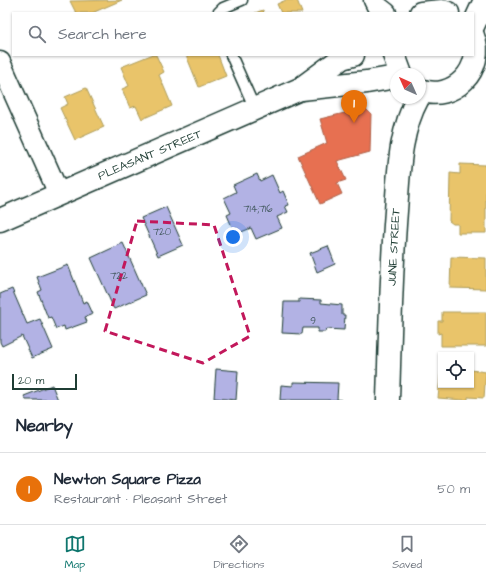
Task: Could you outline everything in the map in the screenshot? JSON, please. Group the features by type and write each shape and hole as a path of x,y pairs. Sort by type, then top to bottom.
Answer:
{"main road":[{"path":"474,24 485,0"},
{"path":"428,8 445,12"},
{"path":"426,93 447,91 458,86 480,69 474,42"},
{"name":"PLEASANT STREET","path":"0,220 300,90 342,58 349,56"},
{"path":"394,56 398,68"},
{"name":"PLEASANT STREET","path":"300,90 390,78"},
{"name":"JUNE STREET","path":"388,400 393,256 401,148 405,129 415,104"}],"street":[{"path":"374,0 377,6 385,12"},
{"path":"0,62 59,194"}],"lane":[{"path":"219,12 223,8 242,0"},
{"path":"231,56 255,109"}],"highlighted area":[{"path":"137,221 214,225 250,336 203,363 105,331"}],"building: Homes":[{"path":"122,0 94,12 76,12 70,1"},
{"path":"286,0 297,0 302,12 281,12 277,4"},
{"path":"148,56 156,56 164,72 159,75 172,106 142,119 136,106 130,108 122,89 129,86 121,67"},
{"path":"186,56 218,56 226,76 199,87"},
{"path":"86,88 104,127 75,140 60,108 68,104 65,97"},
{"path":"460,164 486,165 486,233 458,233 458,224 453,224 449,221 450,173 460,174"},
{"path":"451,257 486,258 486,289 450,288"},
{"path":"442,312 486,312 486,346 441,346 441,333 438,334 438,321 442,321"},
{"path":"474,370 486,372 484,398 468,397 468,400 463,400 438,398 439,388 474,388"}],"building: Shops":[{"path":"365,108 371,114 370,152 337,161 346,180 337,183 342,194 320,204 298,156 327,143 320,119"}],"building: Other":[{"path":"257,174 260,181 272,175 280,193 283,191 289,205 285,206 288,212 277,217 282,228 256,239 251,228 239,233 237,228 233,229 227,215 231,213 224,198 236,192 233,185"},
{"path":"166,207 183,245 158,256 141,218"},
{"path":"123,243 146,295 114,309 91,258"},
{"path":"328,246 335,264 317,272 310,253"},
{"path":"68,265 83,303 87,301 93,314 85,317 87,322 65,330 64,326 56,329 51,317 48,318 38,292 42,290 37,277"},
{"path":"12,289 27,324 40,319 53,349 32,358 22,336 2,346 0,342 0,294"},
{"path":"299,299 321,300 321,303 342,305 342,315 345,315 344,330 326,329 325,332 318,332 318,328 303,328 302,334 282,333 284,302 299,302"},
{"path":"216,369 238,371 236,400 214,398"},
{"path":"293,382 338,383 337,399 341,400 280,400 281,385 293,386"},
{"path":"52,385 58,400 26,400 24,396"}],"place":[{"name":"Newton Square Pizza","path":"354,123"}]}
